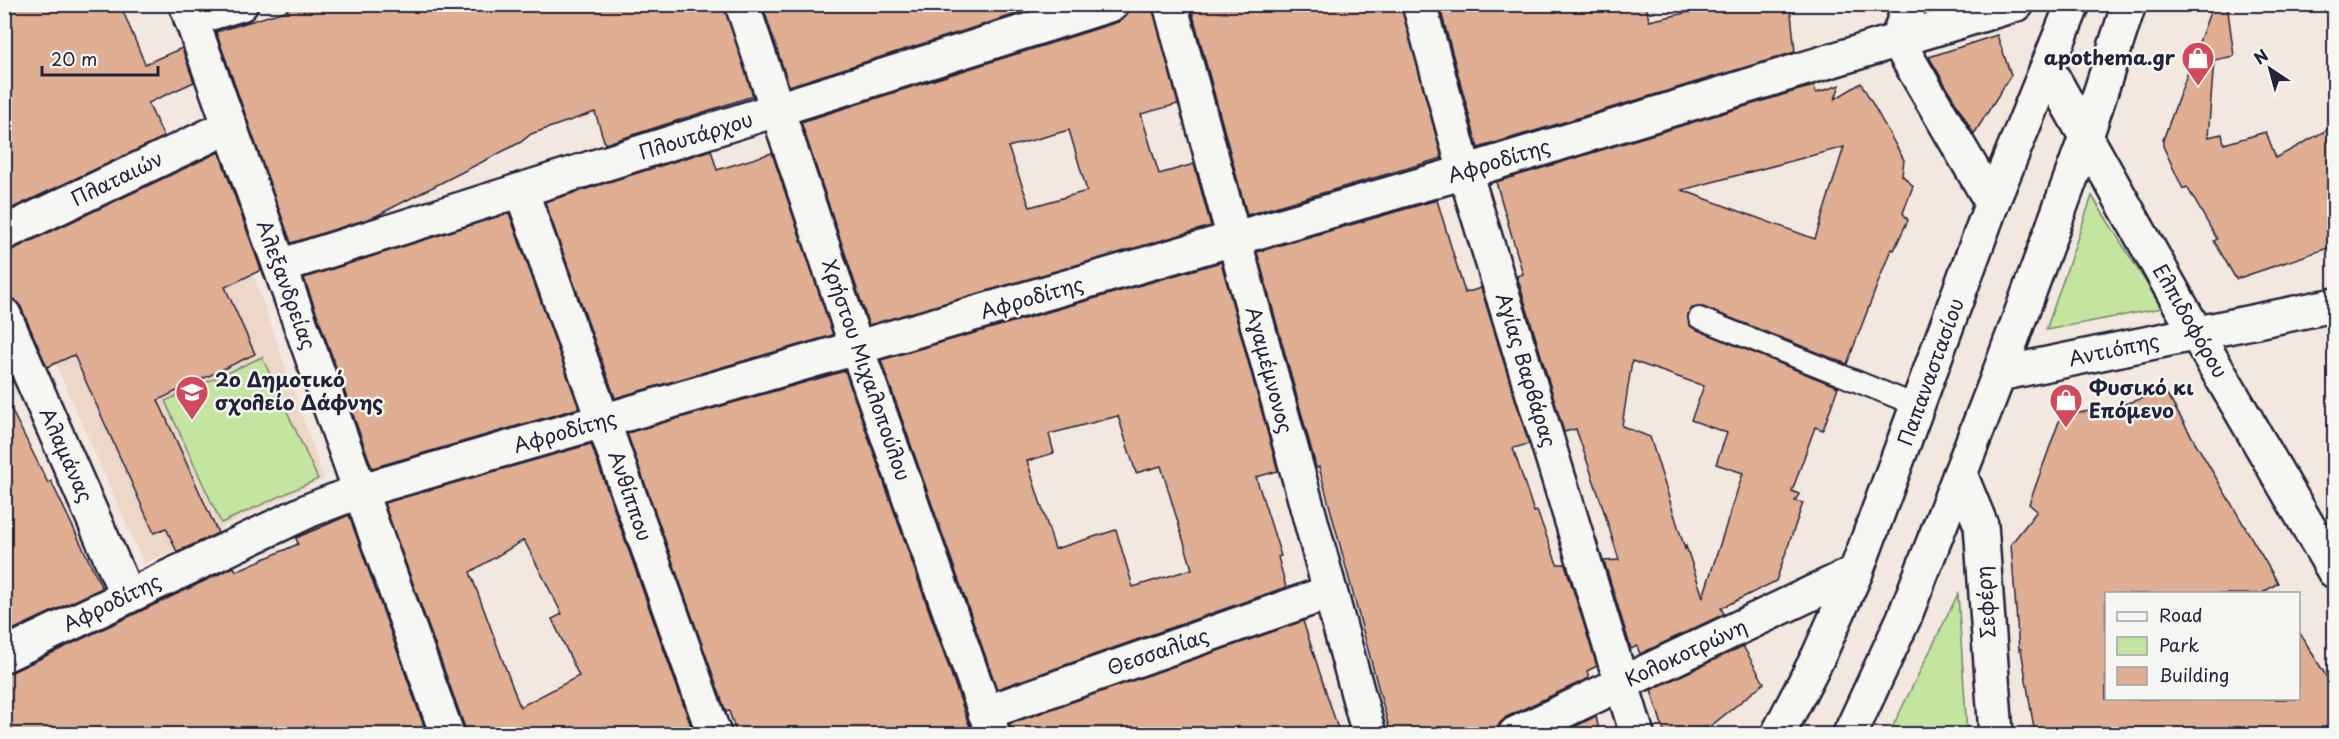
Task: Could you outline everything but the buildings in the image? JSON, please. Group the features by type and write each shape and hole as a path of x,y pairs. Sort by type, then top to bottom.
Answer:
{"street":[{"path":"188,12 241,4"},
{"name":"Χρήστου Μιχαλοπούλου","path":"742,4 857,349 989,724"},
{"name":"Πλουτάρχου","path":"280,266 1112,4"},
{"name":"Αγαμέμνονος","path":"1170,4 1369,735"},
{"name":"Αγίας Βαρβάρας","path":"1419,4 1465,172 1637,735"},
{"path":"1910,4 1896,40 1992,203"},
{"name":"Αφροδίτης","path":"4,655 310,510 360,491 1465,172 2017,4"},
{"name":"Παπαναστασίου","path":"1778,735 1819,656 1856,572 1992,203 2073,4"},
{"path":"1850,735 1904,618 1999,374 2086,137 2129,4"},
{"name":"Αλεξανδρείας","path":"188,12 447,735"},
{"name":"Ελπιδοφόρου","path":"2048,69 2196,333 2334,571"},
{"name":"Πλαταιών","path":"4,233 230,126"},
{"name":"Ανθίππου","path":"521,190 714,735"},
{"name":"Αντιόπης","path":"1999,374 2334,304"},
{"name":"Αλαμάνας","path":"4,315 127,596"},
{"name":"Σεφέρη","path":"1960,474 1981,525 1996,735"},
{"name":"Κολοκοτρώνη","path":"1515,735 1856,572"},
{"name":"Θεσσαλίας","path":"989,724 1330,592"}],"lane":[{"path":"1700,318 1918,406"}],"shaded area":[{"name":"2ο Δημοτικό σχολείο Δάφνης","path":"253,274 324,479 144,564 55,363"}],"green space":[{"path":"2092,196 2162,308 2046,330"},
{"path":"262,357 318,479 221,523 165,401"},
{"path":"1958,594 1967,734 1889,734"}],"place":[{"name":"apothema.gr","path":"2198,87"},
{"name":"2ο Δημοτικό σχολείο Δάφνης","path":"192,421"},
{"name":"Φυσικό κι Επόμενο","path":"2066,429"}]}
